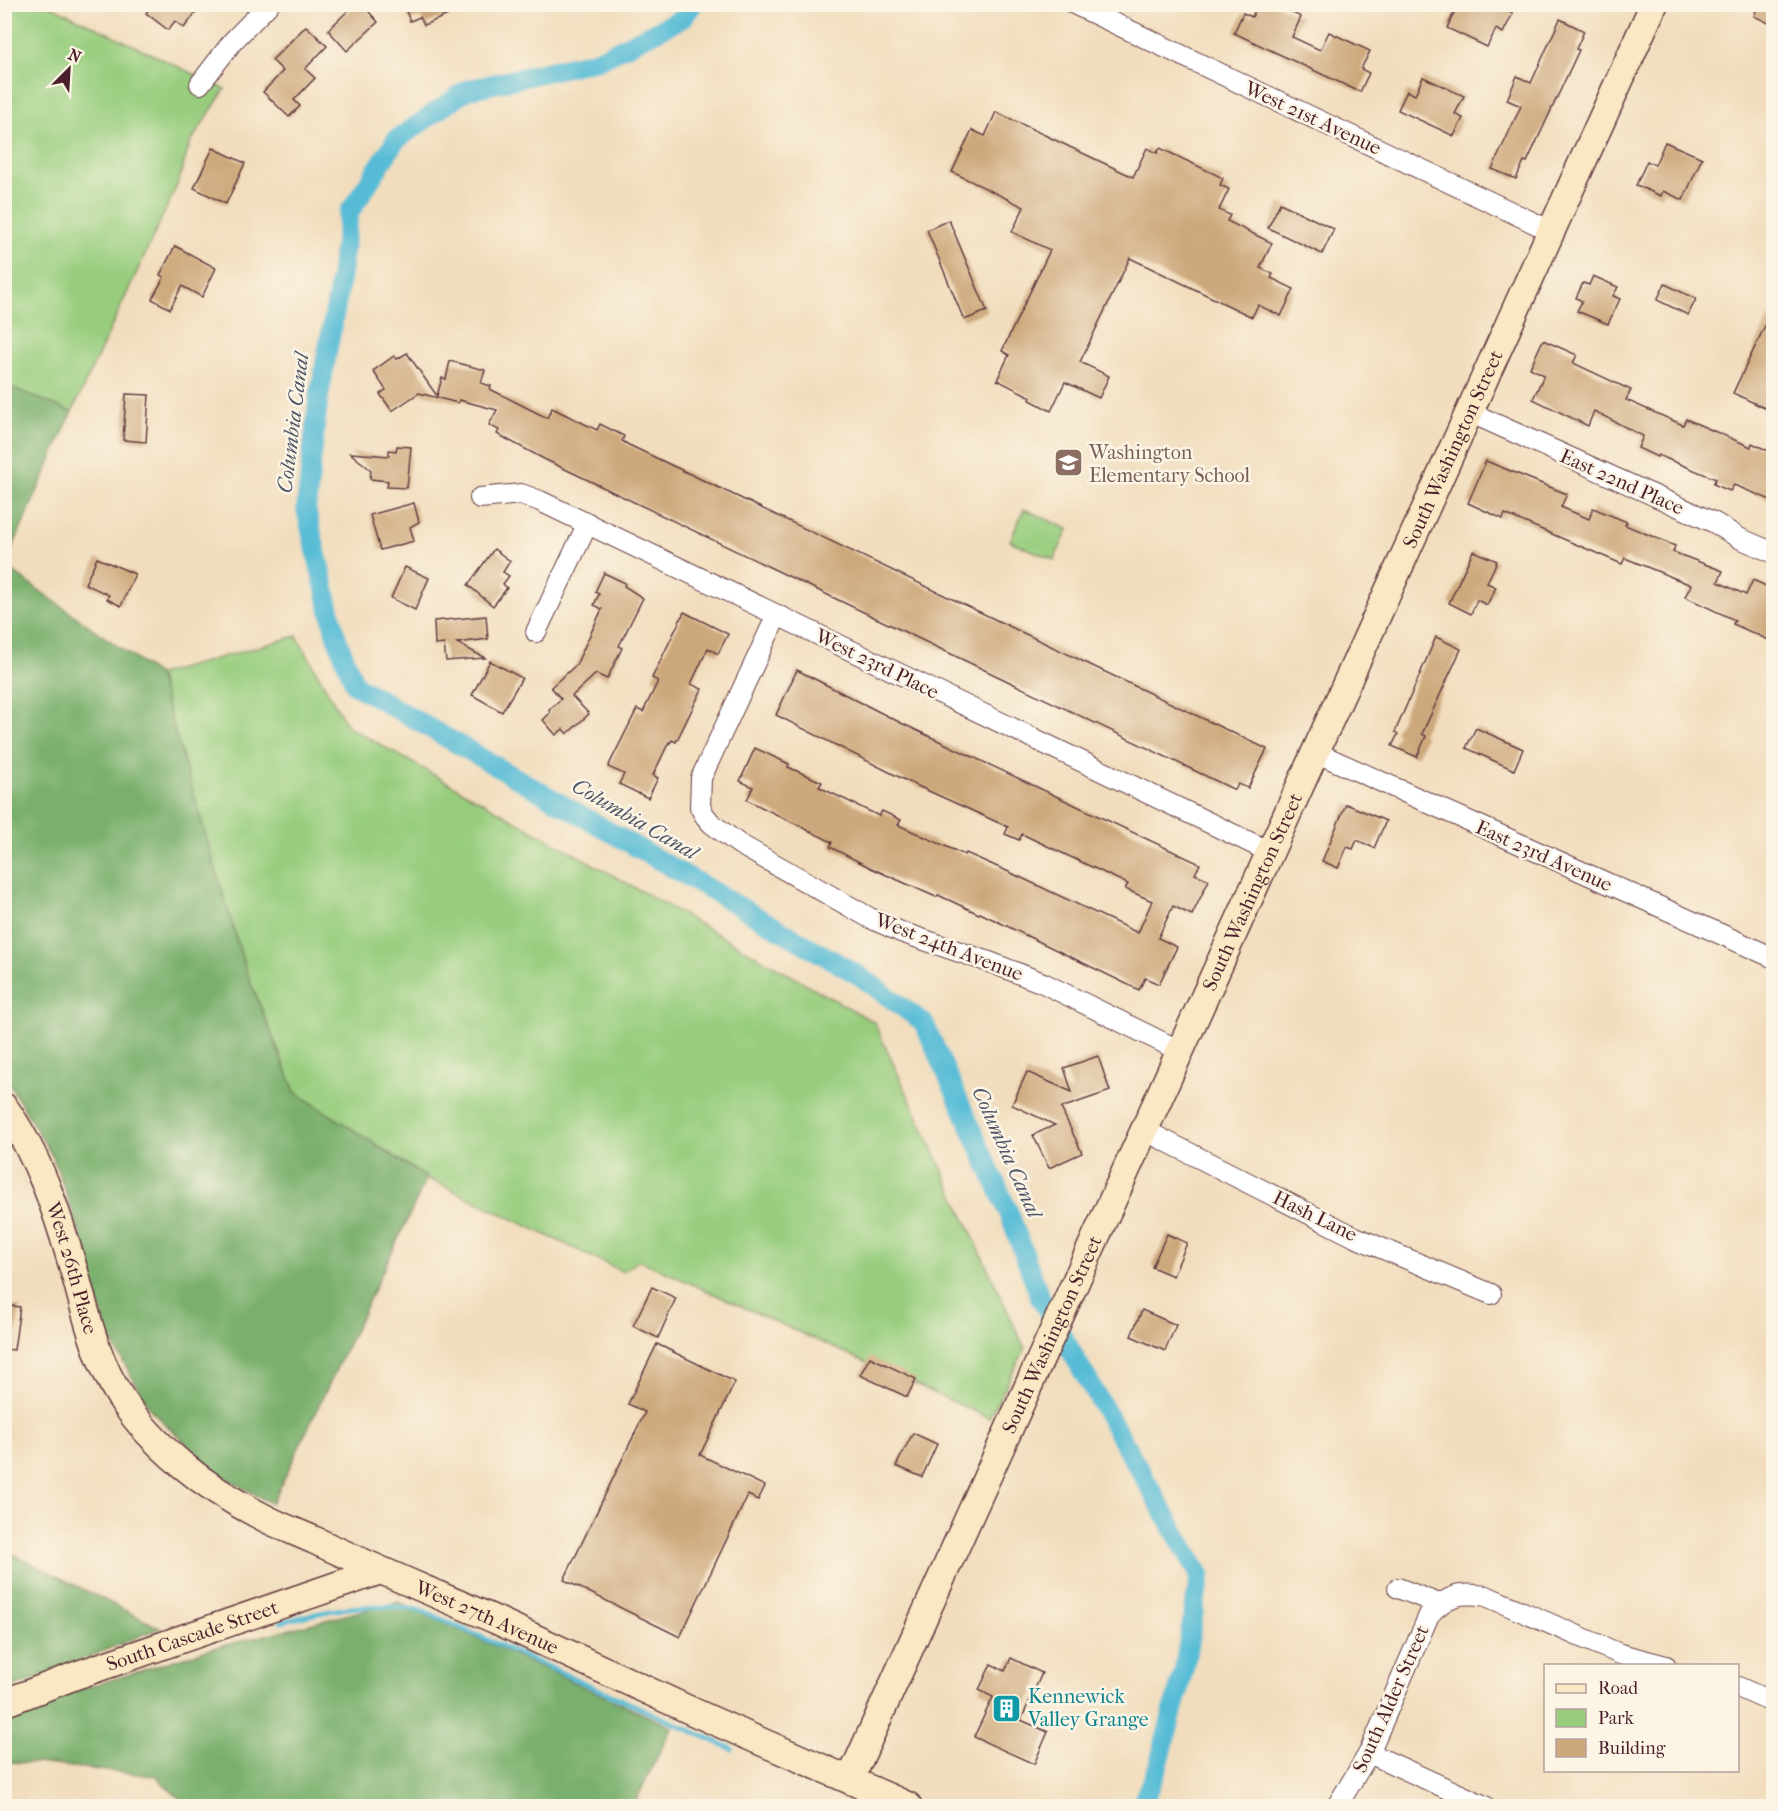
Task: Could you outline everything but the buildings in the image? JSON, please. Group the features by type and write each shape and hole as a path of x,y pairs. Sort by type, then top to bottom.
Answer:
{"main road":[{"name":"South Washington Street","path":"850,1780 1654,4"},
{"name":"West 26th Place","path":"4,1107 21,1130 37,1162 59,1218 96,1348 122,1399 143,1426"},
{"name":"West 27th Avenue","path":"143,1426 193,1474 232,1501 260,1516 908,1806"},
{"name":"South Cascade Street","path":"4,1703 98,1667 379,1571"}],"street":[{"path":"200,84 233,41 269,4"},
{"name":"West 21st Avenue","path":"1074,4 1551,231"},
{"name":"East 22nd Place","path":"1469,412 1715,523 1739,538 1773,554"},
{"name":"West 23rd Place","path":"480,498 521,494 540,501 1270,852"},
{"path":"536,632 588,523"},
{"name":"West 24th Avenue","path":"777,615 701,778 700,807 712,824 739,844 870,918 900,932 992,963 1042,983 1179,1051"},
{"name":"East 23rd Avenue","path":"1315,752 1773,958"},
{"name":"Hash Lane","path":"1144,1130 1355,1237 1491,1294"},
{"path":"1398,1588 1445,1600 1469,1593 1486,1596 1620,1654 1662,1664"},
{"name":"South Alder Street","path":"1337,1806 1369,1754 1429,1615 1445,1600"},
{"path":"1739,1688 1773,1703"},
{"path":"1369,1754 1485,1806"}],"green space":[{"path":"4,5 49,5 225,89 190,143 178,183 72,412 5,385"},
{"path":"5,385 72,412 5,565"},
{"path":"1024,509 1068,529 1054,560 1010,541"},
{"path":"5,566 158,675 246,971 295,1092 427,1178 272,1504 217,1473 151,1410 107,1333 80,1233 53,1157 5,1077"},
{"path":"297,636 347,726 874,1022 1025,1349 989,1418 639,1260 623,1272 427,1178 295,1092 246,971 158,675"},
{"path":"5,1550 160,1628 5,1691"},
{"path":"398,1602 672,1727 633,1806 188,1806 155,1776 36,1763 5,1762 5,1724 50,1699 210,1649"}],"waterway":[{"name":"Columbia Canal","path":"693,4 683,18 598,60 467,90 396,140 349,213 338,294 318,402 306,509 336,636 355,685 860,976 924,1023 1009,1213 1040,1297 1200,1575 1184,1669 1158,1767 1141,1806"},
{"path":"281,1622 335,1610 371,1606 389,1606 425,1612 732,1749"}],"place":[{"name":"Washington Elementary School","path":"1068,463"},
{"name":"Kennewick Valley Grange","path":"1007,1708"}]}
